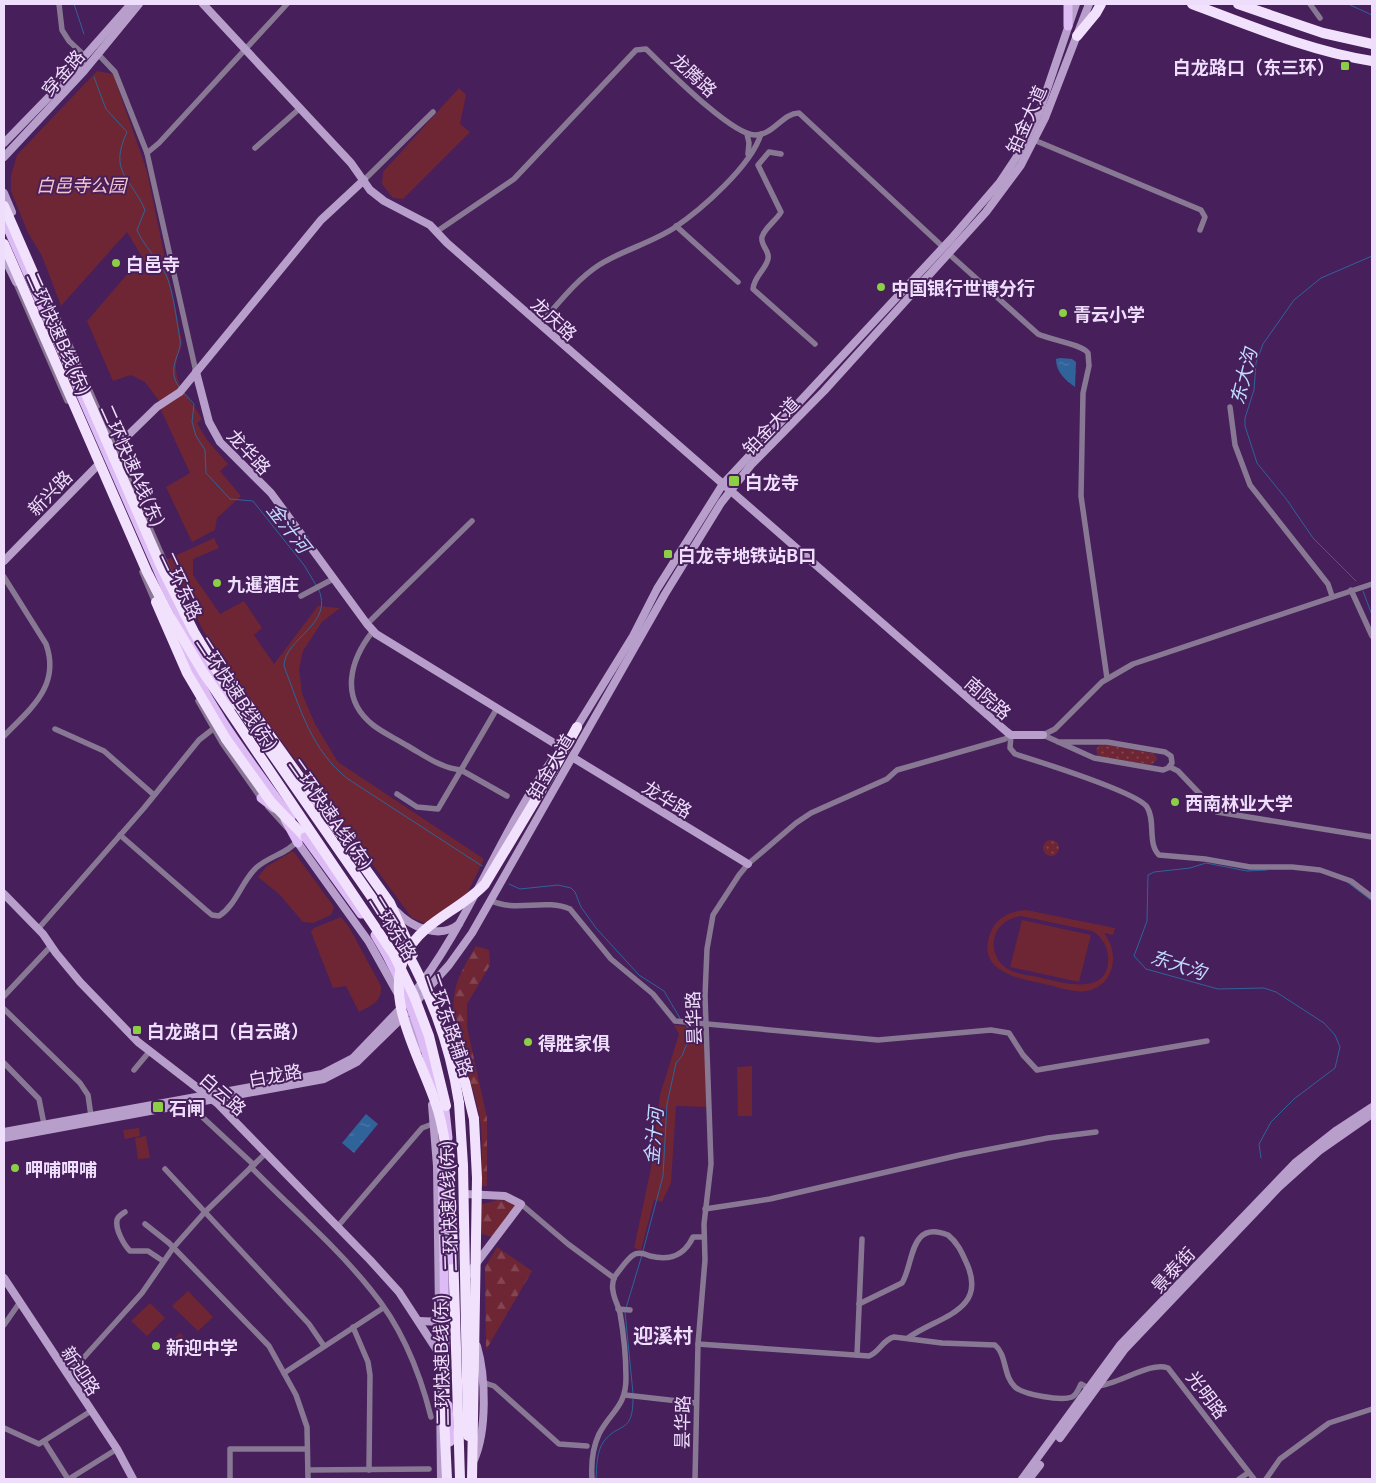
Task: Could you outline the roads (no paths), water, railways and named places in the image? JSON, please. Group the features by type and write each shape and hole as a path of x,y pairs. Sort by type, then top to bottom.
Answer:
{"highway":[{"path":"1077,36 1101,4"},
{"path":"1192,4 1307,46 1346,57 1372,61"},
{"path":"1238,4 1323,33 1372,44"},
{"name":"二环快速A线(东)","path":"6,205 166,577 194,632 228,690 396,932 422,983 441,1032 455,1081 462,1141 472,1479"},
{"name":"二环快速B线(东)","path":"4,244 143,561 169,615 196,660 335,868 377,926 411,988 432,1044 444,1092 451,1154 459,1479"},
{"path":"143,561 176,651 199,695 226,738 266,795 305,838"},
{"path":"166,577 186,612 242,698 394,909 424,987"},
{"path":"453,1243 443,1135 439,1113 419,1064 403,1012 399,979 400,972 404,956 420,934 476,894 485,884 577,728"},
{"path":"442,1034 465,1082 474,1119 477,1178 472,1479"},
{"path":"445,1360 444,1416 447,1479"}],"main road":[{"path":"1068,4 1068,26"},
{"name":"二环东路","path":"4,226 160,578 210,674 237,731 305,838"},
{"name":"二环东路","path":"41,310 150,564 193,671 224,724 381,945 402,984 418,1026 432,1074 440,1122 448,1311"},
{"path":"210,674 241,716"},
{"path":"272,791 282,813"},
{"path":"261,798 282,813"},
{"path":"448,1311 444,1322 451,1479"},
{"path":"448,1311 459,1479"}],"street":[{"path":"59,4 62,30 69,41 84,56"},
{"name":"穿金路","path":"4,143 78,67 84,56 131,4"},
{"name":"穿金路","path":"4,157 84,71 140,4"},
{"name":"龙庆路","path":"203,4 247,49 299,109 351,163 370,190 384,201 421,220 436,232 633,408 731,490"},
{"path":"147,153 160,143 287,4"},
{"name":"铂金大道","path":"468,908 517,818 731,490 751,465 824,391 946,250 1016,158 1038,114 1076,4"},
{"name":"铂金大道","path":"482,914 572,757 648,618 657,589 711,500 723,484 1004,189 1034,140 1089,4"},
{"path":"1310,4 1320,18"},
{"name":"龙腾路","path":"436,232 514,179 636,50 641,48 646,49 712,110 746,134"},
{"name":"龙华路","path":"98,54 115,72 147,153 196,372 209,422 220,442 271,493 333,579 373,630 496,710 562,748"},
{"path":"255,148 299,109"},
{"path":"115,448 157,407 182,389 321,220 433,112"},
{"path":"747,158 750,149 746,134 769,132 789,115 799,113 1038,334 1051,341 1078,346 1088,353 1090,366 1083,393 1081,496 1107,678"},
{"path":"540,324 580,281 598,266 676,226 728,181 758,143 761,134"},
{"path":"1034,140 1201,210 1205,217 1200,230"},
{"path":"781,154 769,152 758,165 781,212 762,236 769,260 755,279 753,289 815,344"},
{"name":"二环东路辅路","path":"4,193 6,205 32,259 184,605 220,669 241,716 397,936 424,987 442,1034 452,1066 460,1110 465,1194 466,1311 472,1479"},
{"path":"676,226 738,282"},
{"path":"4,256 197,699 213,729 261,798 305,838 369,942 405,1010 426,1073 435,1122 440,1311 444,1322 419,1321"},
{"path":"32,259 37,272 41,310"},
{"path":"9,269 41,310"},
{"path":"1230,407 1235,446 1250,484 1328,584 1332,596"},
{"name":"新兴路","path":"4,561 96,468"},
{"name":"南院路","path":"731,490 1010,735 1043,735"},
{"path":"367,624 472,521"},
{"path":"4,577 46,644 51,668 49,681 39,697 4,736"},
{"path":"301,596 333,579"},
{"path":"1043,735 1055,729 1107,678 1133,664 1372,584"},
{"path":"1351,590 1372,636"},
{"path":"373,630 362,646 353,669 352,694 358,707 374,726 446,768 461,770 507,796"},
{"path":"397,794 417,807 438,809 496,710"},
{"path":"55,729 104,751 154,795"},
{"path":"38,929 154,795 198,740 213,729"},
{"path":"1010,735 1010,748 1015,754 1094,782 1142,802 1150,814 1154,849 1159,855 1205,858 1250,867 1292,866 1320,870 1351,882 1372,897"},
{"name":"昙华路","path":"695,1479 698,1344 703,1298 705,1209 711,1164 708,1025 705,996 709,932 718,907 748,864 796,823 811,813 887,779 898,770 1006,740 1010,735"},
{"path":"1043,735 1094,758 1161,769 1170,767 1178,771 1217,812 1372,837"},
{"path":"1058,742 1106,742 1165,752 1172,758 1170,767"},
{"name":"龙华路","path":"572,757 748,864"},
{"path":"120,835 212,915 218,916 229,907 256,868 305,838"},
{"path":"350,869 408,923 424,929 447,930 460,922"},
{"name":"白云路","path":"4,894 38,929 80,982 149,1052 210,1098 338,1226 399,1292 445,1360"},
{"path":"490,900 507,906 546,905 570,909 611,959 653,994 675,1021 878,1040 990,1030 1009,1033 1026,1060 1036,1070 1207,1041"},
{"path":"468,908 467,913 472,918 479,918 482,914"},
{"name":"白龙路","path":"424,987 468,908"},
{"name":"白龙路","path":"4,1132 91,1116 210,1098 310,1078 339,1067 405,1010 424,987 459,951 482,914"},
{"path":"4,996 51,946"},
{"path":"4,1009 80,1083 88,1095 91,1116"},
{"path":"134,1070 149,1052"},
{"path":"4,1063 39,1098 44,1124"},
{"name":"白龙路","path":"4,1138 196,1103 210,1098"},
{"path":"196,1103 198,1113 253,1166 366,1284 399,1333 423,1385 431,1417"},
{"name":"景泰街","path":"1022,1479 1048,1446 1120,1345 1281,1176 1337,1130 1372,1107"},
{"name":"景泰街","path":"1029,1479 1092,1385 1125,1349 1279,1187 1319,1151 1372,1114"},
{"path":"338,1226 422,1128 435,1122"},
{"path":"705,1209 770,1199 1048,1138 1096,1132"},
{"path":"66,1373 78,1364 142,1293 173,1248 204,1213 266,1153"},
{"path":"165,1170 309,1324 324,1346"},
{"path":"465,1194 504,1196 521,1204 568,1244 614,1278"},
{"path":"466,1277 521,1204"},
{"path":"125,1212 118,1217 116,1222 126,1246 130,1250 148,1250 163,1261"},
{"path":"145,1224 173,1248 269,1346 296,1395 306,1427 308,1479"},
{"path":"859,1304 902,1283 909,1269 912,1250 918,1240 930,1233 948,1235 962,1253 972,1275 973,1286 967,1299 956,1311 908,1338"},
{"path":"592,1479 593,1449 598,1436 627,1395 618,1309 613,1290 614,1278 629,1258 639,1253 661,1259 670,1258 680,1255 688,1247 693,1236 704,1237"},
{"path":"857,1355 862,1239"},
{"name":"新迎路","path":"4,1278 116,1449 133,1479"},
{"path":"4,1325 20,1302"},
{"path":"284,1373 383,1308"},
{"path":"618,1309 630,1310"},
{"path":"466,1311 482,1362 481,1444 471,1466"},
{"path":"353,1327 368,1362 370,1375 369,1470"},
{"path":"698,1344 857,1355 873,1354 891,1338 908,1338 942,1343 995,1345 1000,1350 1012,1382 1024,1392 1041,1396 1069,1397 1075,1394 1082,1384 1092,1385"},
{"path":"441,1479 439,1407 445,1360"},
{"name":"光明路","path":"1092,1385 1108,1385 1152,1368 1163,1366 1168,1368 1254,1479"},
{"path":"482,1382 494,1386 559,1444 587,1446"},
{"path":"627,1395 696,1403"},
{"path":"1266,1479 1280,1459 1329,1423 1372,1409"},
{"path":"4,1428 39,1444 91,1411"},
{"path":"44,1441 69,1479 116,1449"},
{"path":"230,1479 230,1449 307,1449"},
{"path":"308,1470 429,1469"},
{"path":"1239,1479 1248,1473"}],"water":[{"path":"1056,359 1072,359 1076,362 1075,387 1059,372"},
{"path":"366,1114 378,1124 354,1153 342,1143"}],"waterway":[{"name":"金汁河","path":"74,4 84,34"},
{"name":"东大沟","path":"1348,4 1372,15"},
{"name":"金汁河","path":"94,77 106,109 127,132 120,157 121,166 145,210 137,230 163,269 171,289 180,340 174,367 175,380 179,387"},
{"name":"东大沟","path":"1356,581 1313,538 1287,500 1257,463 1245,426 1245,418 1254,390 1256,363 1263,344 1294,300 1321,278 1372,256"},
{"name":"金汁河","path":"183,392 194,404 192,422 196,436 205,450 206,473 230,499 253,501 304,565 316,585"},
{"name":"金汁河","path":"318,588 322,601 320,611 315,621 286,656 284,666 302,713 316,742 335,768 348,779 482,866"},
{"name":"东大沟","path":"1363,591 1372,615"},
{"name":"东大沟","path":"1261,1158 1259,1144 1271,1122 1294,1099 1335,1068 1340,1047 1335,1035 1324,1023 1276,992 1264,988 1218,989 1146,969 1134,956 1147,921 1148,875 1154,872 1190,868 1206,863 1247,871 1267,870"},
{"name":"东大沟","path":"1347,882 1372,901"},
{"name":"金汁河","path":"509,884 520,889 558,885 571,888 575,892 581,907 596,928 639,975 664,991 681,1020"},
{"name":"金汁河","path":"643,1251 663,1176 667,1104 676,1063 682,1056 691,1032 686,1025"},
{"name":"金汁河","path":"626,1308 642,1255"},
{"name":"金汁河","path":"625,1312 633,1393"},
{"name":"金汁河","path":"596,1479 597,1460 601,1445 610,1435 628,1423 631,1418 633,1399"}],"place":[{"name":"白龙路口（东三环）","path":"1345,66"},
{"name":"白邑寺","path":"116,263"},
{"name":"中国银行世博分行","path":"881,287"},
{"name":"青云小学","path":"1063,313"},
{"name":"白龙寺","path":"734,481"},
{"name":"白龙寺地铁站B口","path":"668,554"},
{"name":"九暹酒庄","path":"217,583"},
{"name":"西南林业大学","path":"1175,802"},
{"name":"白龙路口（白云路）","path":"137,1030"},
{"name":"得胜家俱","path":"528,1042"},
{"name":"石闸","path":"158,1107"},
{"name":"呷哺呷哺","path":"15,1168"},
{"name":"新迎中学","path":"156,1346"}],"district":[{"name":"迎溪村","path":"663,1334"}],"park label":[{"name":"白邑寺公园","path":"81,184"}]}
